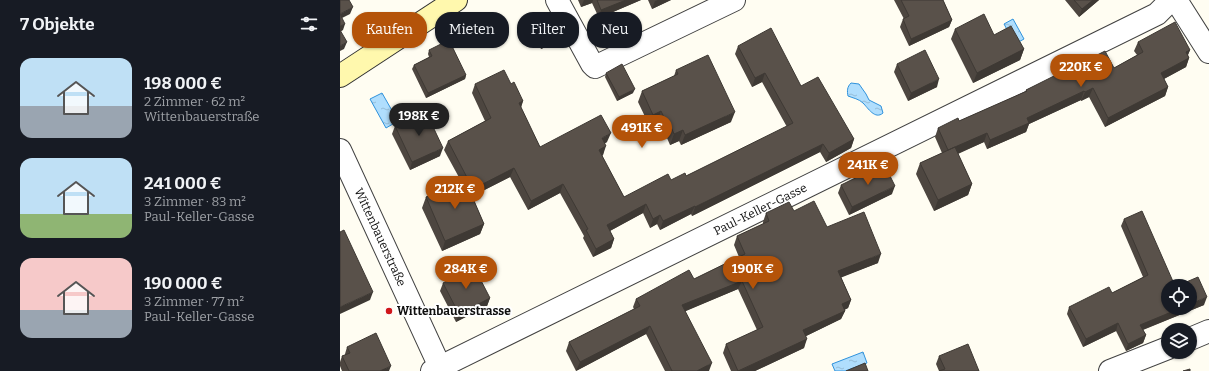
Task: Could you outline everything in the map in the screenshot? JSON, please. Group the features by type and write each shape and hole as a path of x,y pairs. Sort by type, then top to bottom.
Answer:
{"main road":[{"path":"340,76 456,0"}],"street":[{"path":"557,0 595,67 734,0"},
{"name":"Paul-Keller-Gasse","path":"436,369 1157,14 1171,0"},
{"path":"1176,0 1209,52"},
{"name":"Wittenbauerstraße","path":"340,150 436,369"},
{"path":"1197,336 1209,331"},
{"path":"1110,371 1161,351"}],"water":[{"path":"1013,19 1024,39 1015,44 1004,24"},
{"path":"851,83 859,84 869,100 881,106 883,113 880,115 874,114 861,102 848,96 847,92"},
{"path":"382,93 398,121 386,128 370,99"},
{"path":"863,352 867,363 845,371 835,371 832,364"}],"building":[{"path":"340,0 349,0 353,7 340,14"},
{"path":"597,0 626,0 601,10"},
{"path":"901,0 943,0 952,20 911,39 903,19 909,16"},
{"path":"1074,0 1093,0 1082,9"},
{"path":"340,14 345,24 340,26"},
{"path":"984,14 994,35 1011,26 1024,49 977,73 955,29"},
{"path":"1175,22 1190,50 1186,52 1189,58 1161,73 1168,87 1108,118 1093,88 1027,118 1029,123 990,140 987,133 948,150 938,128 958,118 959,121 1027,91 1026,90 1105,51 1114,68 1143,52 1138,42"},
{"path":"771,28 801,86 818,77 854,139 829,153 823,144 695,207 663,221 660,215 653,219 646,204 607,225 614,239 596,249 586,230 588,229 563,184 531,201 514,168 473,189 448,141 491,118 475,84 504,70 511,84 514,82 523,101 519,103 540,147 601,115 611,133 602,138 606,146 599,150 624,197 668,174 671,180 685,173 686,176 793,123 765,73 755,78 738,46"},
{"path":"340,30 347,42 340,46"},
{"path":"435,47 453,48 466,75 428,93 414,65 432,56 429,50"},
{"path":"925,50 939,79 911,93 897,64"},
{"path":"708,55 735,112 685,135 683,130 674,134 671,127 669,128 661,111 653,115 642,91 678,74 676,70"},
{"path":"622,64 635,89 619,97 606,73"},
{"path":"426,112 443,148 412,162 395,126"},
{"path":"955,147 972,184 938,200 920,163"},
{"path":"884,164 895,186 852,207 841,185"},
{"path":"465,180 484,224 445,241 426,197"},
{"path":"814,201 827,227 864,212 881,254 838,271 851,300 842,304 845,311 803,330 807,339 738,371 726,344 763,327 742,281 682,305 712,363 697,371 672,371 650,326 580,362 569,342 640,306 636,299 689,270 694,279 745,254 737,236 769,221 766,213 789,202 794,211"},
{"path":"1142,211 1172,279 1161,279 1161,315 1164,315 1140,325 1146,335 1128,344 1118,323 1086,339 1069,307 1109,287 1112,293 1148,275 1124,219"},
{"path":"344,230 373,292 340,307 340,232"},
{"path":"474,267 490,298 459,314 443,283"},
{"path":"1198,277 1207,297 1197,301 1197,279 1193,279"},
{"path":"376,333 391,366 380,371 349,371 342,356 350,353 347,347"},
{"path":"968,344 979,371 939,371 945,369 939,356"},
{"path":"865,363 868,371 846,371"}],"place":[{"name":"Wittenbauerstrasse","path":"389,311"}]}
